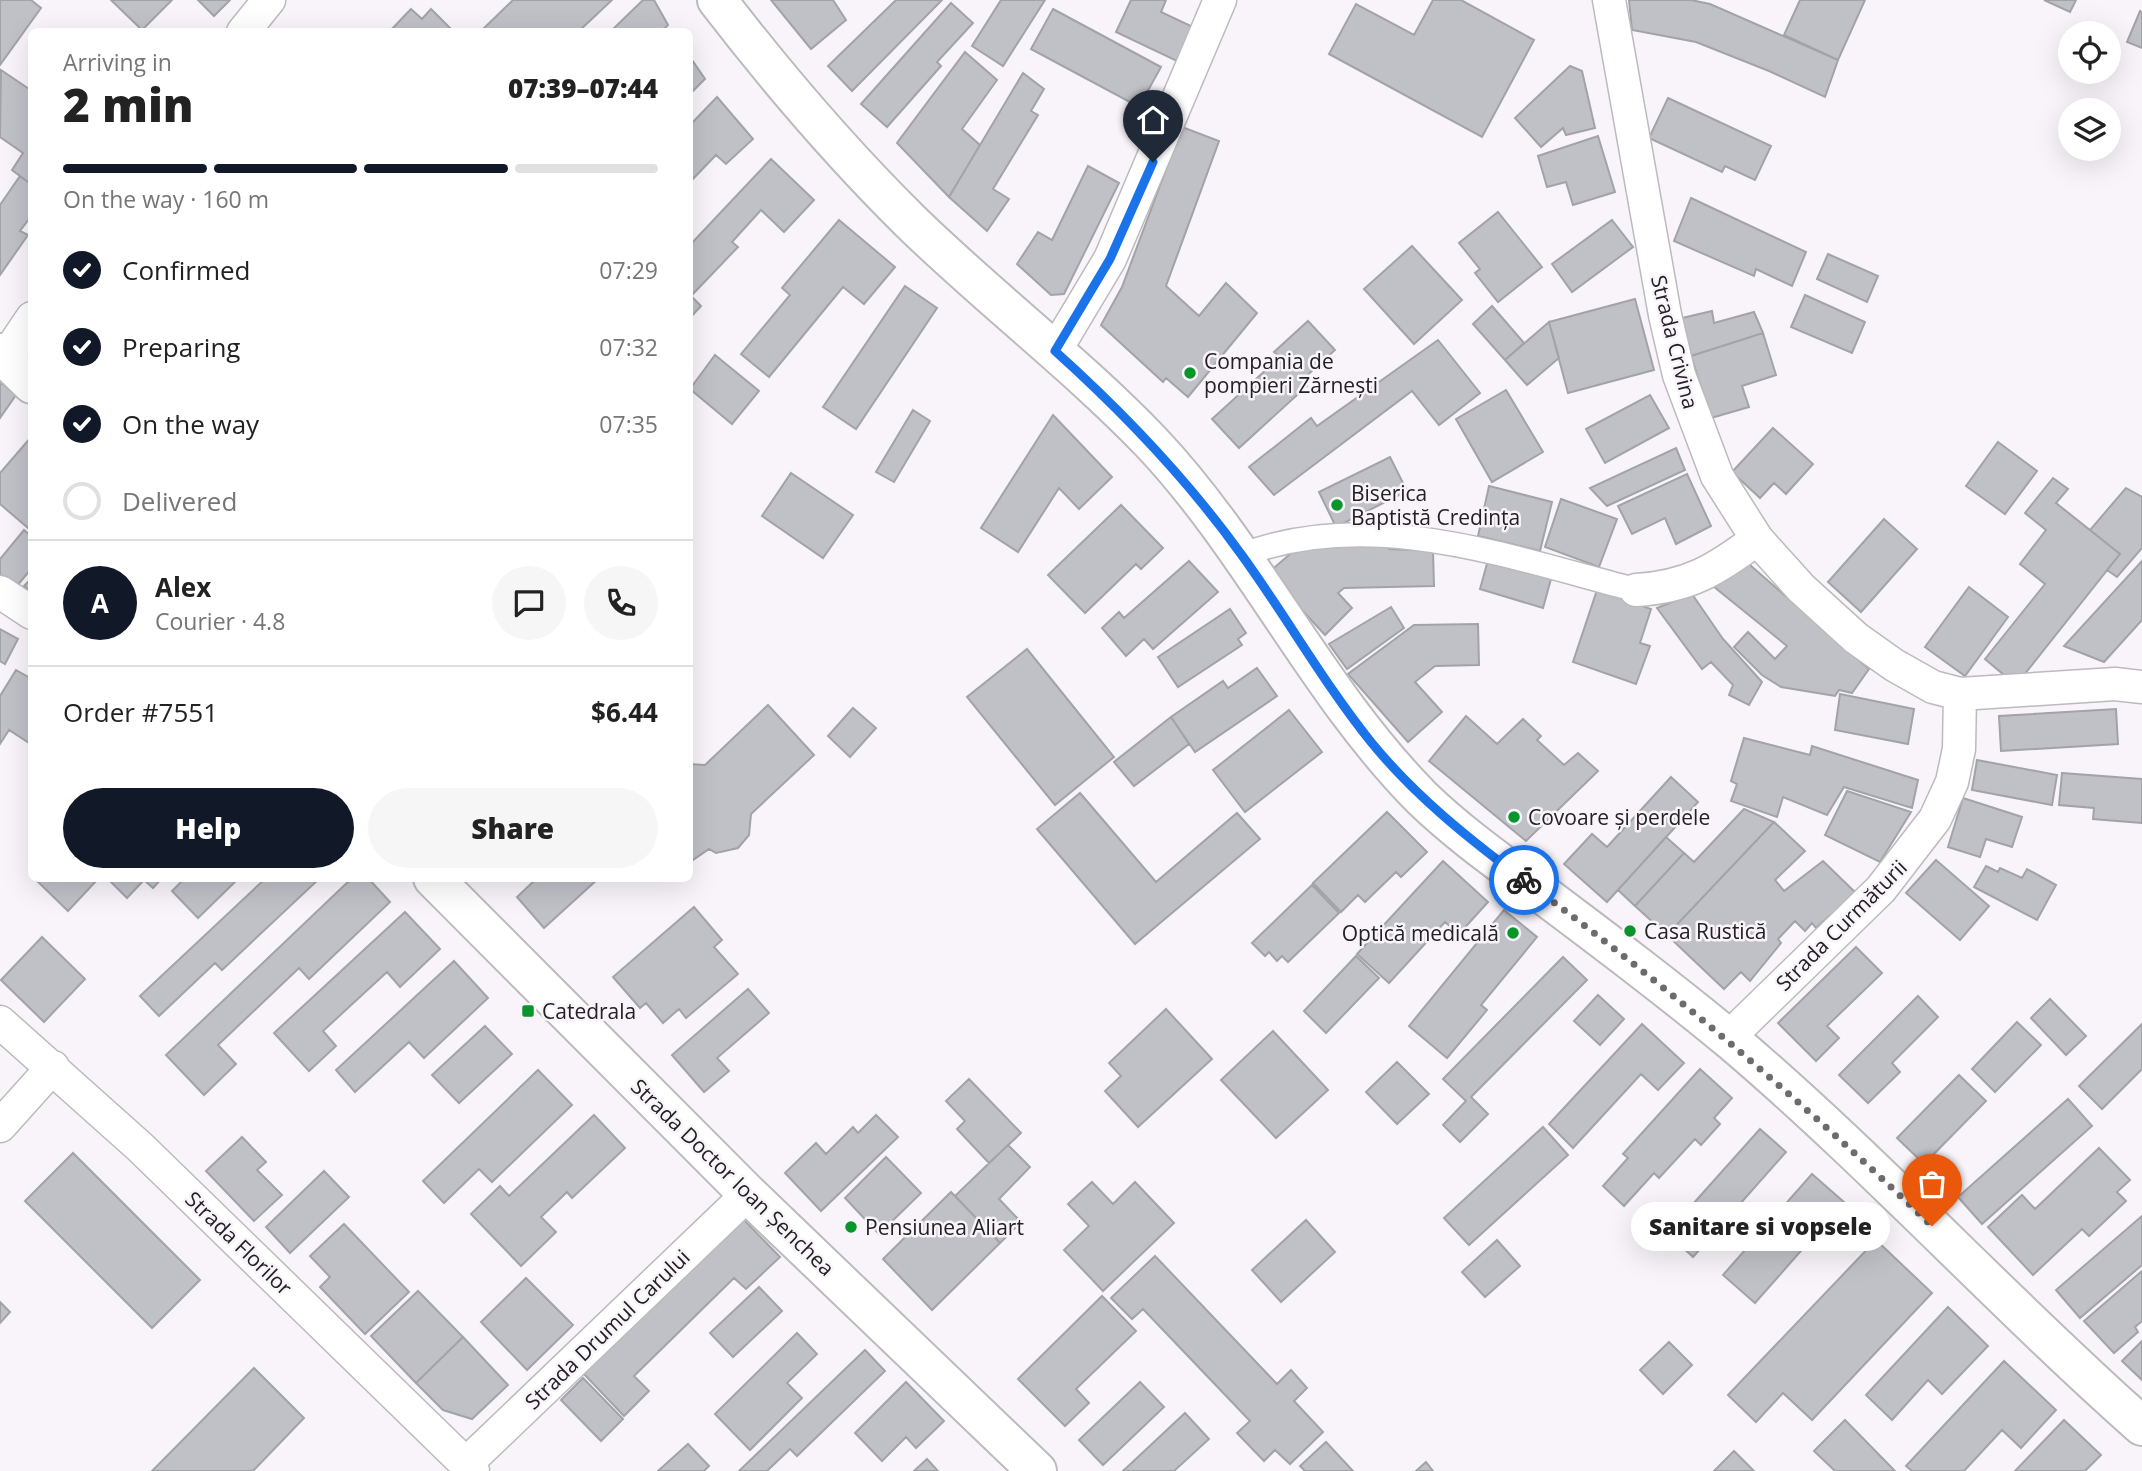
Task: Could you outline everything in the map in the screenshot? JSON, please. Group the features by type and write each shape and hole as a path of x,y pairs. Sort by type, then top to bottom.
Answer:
{"main road":[{"path":"717,0 792,95 859,169 966,273 1055,351 1154,446 1242,555 1321,676 1372,743 1424,799 1474,843 1728,1038 1825,1123 2142,1426"},
{"name":"Strada Doctor Ioan Șenchea","path":"437,882 748,1194 1037,1471"}],"street":[{"path":"246,28 270,0"},
{"path":"1055,351 1110,259 1220,0"},
{"name":"Strada Crivina","path":"1609,0 1665,315 1679,375 1717,475 1756,539 1793,580 1856,638 1915,679 1960,694"},
{"path":"12,365 28,327"},
{"path":"1242,555 1289,539 1320,535 1391,536 1500,554 1636,590 1668,588 1695,579 1727,561 1756,539"},
{"path":"0,592 28,610"},
{"path":"1960,694 2115,684 2142,687"},
{"name":"Strada Curmăturii","path":"1728,1038 1881,889 1935,820 1952,782 1959,749 1960,694"},
{"name":"Strada Florilor","path":"0,1022 140,1147 470,1468"},
{"path":"0,1126 53,1067"},
{"name":"Strada Drumul Carului","path":"470,1468 748,1194"}],"building":[{"path":"0,0 31,0 41,8 0,65"},
{"path":"111,0 172,0 144,28 140,28"},
{"path":"198,0 230,0 214,16"},
{"path":"513,0 612,0 582,28 484,28"},
{"path":"643,0 654,0 668,25 665,28 614,28"},
{"path":"771,0 833,0 846,20 811,49"},
{"path":"896,0 942,0 852,91 828,66"},
{"path":"1001,0 1045,0 1003,66 972,46"},
{"path":"1131,0 1166,0 1161,12 1195,28 1179,62 1116,32"},
{"path":"1433,0 1461,0 1534,40 1482,137 1329,54 1356,4 1414,35"},
{"path":"1629,0 1691,0 1710,4 1838,60 1825,97 1696,42 1632,30"},
{"path":"1800,0 1865,0 1838,60 1784,35"},
{"path":"2044,0 2076,0 2070,12"},
{"path":"951,3 973,23 937,62 941,66 887,127 861,104"},
{"path":"411,9 422,19 431,9 450,28 393,28"},
{"path":"1053,9 1161,67 1139,107 1031,49"},
{"path":"2140,11 2142,12 2142,48 2127,42"},
{"path":"965,52 997,80 962,129 980,145 949,197 897,143"},
{"path":"693,61 705,79 693,91"},
{"path":"1570,66 1582,71 1595,128 1566,135 1563,128 1541,147 1515,118"},
{"path":"1,70 28,88 28,182 12,170 23,153 0,137"},
{"path":"1023,73 1044,89 1031,111 1038,115 993,189 1009,199 987,231 949,197"},
{"path":"717,97 753,139 726,164 716,155 693,179 693,122"},
{"path":"1668,98 1771,146 1755,180 1725,166 1722,172 1649,138"},
{"path":"1182,127 1219,141 1166,286 1199,316 1226,283 1257,313 1188,397 1166,378 1163,382 1101,325 1122,287"},
{"path":"1598,136 1615,192 1573,205 1566,182 1547,187 1538,156"},
{"path":"771,159 814,200 784,232 761,210 732,242 738,247 693,294 693,242"},
{"path":"1088,166 1119,183 1064,294 1051,295 1017,264 1038,232 1052,240"},
{"path":"20,176 28,182 28,220 20,231 28,235 0,275 0,205"},
{"path":"1691,198 1806,252 1792,286 1756,269 1754,276 1674,241"},
{"path":"1498,212 1542,267 1498,302 1475,273 1480,269 1459,243"},
{"path":"839,220 895,267 864,304 843,287 769,377 741,354 790,295 782,288"},
{"path":"1612,220 1633,247 1572,292 1552,264"},
{"path":"1412,246 1462,300 1414,344 1364,289"},
{"path":"1828,254 1878,276 1867,302 1817,279"},
{"path":"905,286 937,308 856,429 823,407"},
{"path":"1805,295 1865,322 1852,353 1791,327"},
{"path":"693,298 701,306 693,315"},
{"path":"1635,299 1654,370 1568,393 1549,322"},
{"path":"1492,306 1524,343 1505,360 1473,324"},
{"path":"1712,311 1714,323 1754,312 1763,333 1691,356 1682,318"},
{"path":"1308,321 1335,350 1302,380 1307,386 1239,448 1212,419 1280,357 1274,352"},
{"path":"1549,322 1559,358 1527,385 1505,360"},
{"path":"1763,333 1776,375 1742,386 1749,407 1711,418 1691,356"},
{"path":"1438,340 1480,393 1439,425 1412,391 1274,495 1249,467 1311,418 1317,426"},
{"path":"715,355 759,391 732,424 693,392 693,385"},
{"path":"0,382 16,395 0,418"},
{"path":"1506,390 1543,452 1492,482 1456,419"},
{"path":"1650,395 1669,428 1605,463 1586,429"},
{"path":"913,410 930,421 894,482 876,472"},
{"path":"1053,415 1112,477 1079,509 1059,488 1018,552 981,528"},
{"path":"1773,428 1813,464 1786,494 1774,483 1760,498 1732,472"},
{"path":"28,441 28,528 0,504 0,473"},
{"path":"1998,442 2037,471 2005,514 1966,486"},
{"path":"1676,448 1685,470 1607,506 1590,488"},
{"path":"1390,457 1407,491 1336,527 1319,492"},
{"path":"791,473 853,515 823,558 762,516"},
{"path":"1687,474 1711,526 1676,544 1665,518 1632,534 1618,506"},
{"path":"2053,478 2068,489 2056,503 2120,554 2016,685 1985,659 2045,584 2020,564 2046,530 2025,513"},
{"path":"1489,486 1552,502 1540,551 1478,536"},
{"path":"2126,488 2142,497 2142,548 2117,577 2107,570 2120,554 2090,530"},
{"path":"1561,499 1617,519 1599,567 1545,547"},
{"path":"1121,505 1163,548 1141,569 1136,564 1085,613 1048,575"},
{"path":"1884,519 1917,549 1861,612 1828,582"},
{"path":"24,530 28,534 28,573 16,587 0,574 0,559"},
{"path":"1388,545 1389,549 1433,551 1434,586 1344,588 1338,593 1352,608 1325,635 1268,573 1296,549"},
{"path":"1742,558 1869,669 1852,693 1839,690 1835,696 1781,687 1762,675 1734,647 1748,632 1775,659 1787,646 1708,582"},
{"path":"1488,560 1551,579 1543,608 1480,589"},
{"path":"1189,561 1218,592 1153,649 1144,639 1126,656 1102,628 1119,612 1124,618"},
{"path":"2142,561 2142,620 2104,662 2064,646"},
{"path":"1969,587 2008,617 1965,676 1925,647"},
{"path":"1597,590 1651,609 1640,643 1650,646 1636,684 1573,662"},
{"path":"1692,594 1723,639 1762,682 1749,705 1729,695 1733,685 1711,662 1702,669 1657,608"},
{"path":"1391,607 1404,628 1347,669 1329,644"},
{"path":"1230,609 1246,633 1238,639 1242,645 1178,687 1158,657"},
{"path":"1478,624 1479,665 1435,666 1415,682 1442,712 1408,742 1348,674 1414,625"},
{"path":"0,629 18,639 5,664 0,661"},
{"path":"1027,649 1114,757 1055,805 967,697"},
{"path":"1257,668 1277,696 1195,752 1171,717 1223,681 1228,688"},
{"path":"16,670 28,677 28,742 9,730 0,744 0,696"},
{"path":"1840,694 1914,709 1908,744 1835,730"},
{"path":"768,705 814,755 751,814 749,835 738,848 716,853 709,849 693,860 693,764 705,765"},
{"path":"853,708 876,728 850,757 828,736"},
{"path":"2116,709 2118,744 2001,751 1999,716"},
{"path":"1289,710 1322,752 1245,812 1213,770"},
{"path":"1466,716 1497,744 1523,719 1541,736 1537,740 1564,765 1578,753 1598,771 1526,841 1429,761"},
{"path":"1171,717 1189,744 1134,786 1114,762"},
{"path":"1744,738 1810,755 1812,746 1918,780 1912,808 1844,787 1827,815 1783,797 1777,817 1731,801 1737,784 1731,781"},
{"path":"1977,760 2057,775 2052,805 1972,790"},
{"path":"2062,773 2142,779 2142,823 2093,819 2094,808 2059,805"},
{"path":"1671,777 1698,802 1607,902 1564,864 1592,834 1607,847"},
{"path":"1847,791 1911,812 1880,862 1825,835"},
{"path":"1080,793 1156,882 1237,813 1260,839 1135,944 1037,829"},
{"path":"1963,798 2022,817 2012,847 1986,839 1980,857 1948,847"},
{"path":"1744,809 1774,822 1667,935 1635,906 1684,853 1694,862"},
{"path":"1387,812 1427,852 1401,877 1396,872 1365,902 1358,895 1341,912 1313,883"},
{"path":"1774,822 1805,851 1775,880 1784,891 1823,861 1856,893 1832,918 1829,916 1816,928 1812,923 1805,931 1795,921 1778,939 1781,943 1750,981 1741,972 1724,989 1667,935"},
{"path":"1666,837 1684,853 1635,906 1618,890"},
{"path":"1936,860 1989,906 1960,940 1906,893"},
{"path":"1443,861 1488,902 1459,934 1445,922 1389,983 1357,954"},
{"path":"1986,866 1998,872 2000,868 2022,878 2027,869 2056,885 2037,920 1974,887"},
{"path":"38,882 95,882 68,911"},
{"path":"111,882 142,882 127,898"},
{"path":"146,882 158,882 153,888"},
{"path":"181,882 235,882 198,918 172,891"},
{"path":"262,882 316,882 222,970 215,963 159,1016 140,996"},
{"path":"348,882 372,882 390,902 309,979 299,968 218,1045 236,1064 204,1095 166,1055"},
{"path":"533,882 595,882 544,928 517,897"},
{"path":"1312,885 1339,913 1288,962 1282,956 1277,961 1269,952 1265,956 1252,943"},
{"path":"694,907 722,940 714,947 738,974 686,1018 679,1009 663,1023 646,1003 640,1008 613,977"},
{"path":"1504,910 1537,937 1481,1005 1487,1010 1447,1058 1409,1026"},
{"path":"405,912 440,949 400,987 387,972 323,1031 336,1046 309,1071 274,1033"},
{"path":"42,937 85,979 44,1022 1,980"},
{"path":"1856,947 1882,973 1827,1026 1839,1038 1816,1061 1778,1023"},
{"path":"1356,956 1379,978 1326,1033 1304,1011"},
{"path":"1563,957 1587,980 1471,1097 1488,1114 1460,1142 1443,1125 1466,1101 1443,1079"},
{"path":"454,961 488,998 424,1058 409,1042 355,1092 336,1070"},
{"path":"748,989 769,1013 717,1058 729,1071 704,1092 672,1055"},
{"path":"1598,995 1624,1019 1600,1045 1574,1021"},
{"path":"1918,996 1938,1017 1892,1063 1900,1072 1868,1103 1839,1075"},
{"path":"2050,999 2086,1036 2066,1055 2031,1018"},
{"path":"1166,1009 1212,1059 1138,1127 1105,1091 1121,1076 1109,1063"},
{"path":"2017,1022 2041,1045 1995,1092 1972,1069"},
{"path":"1642,1024 1684,1063 1658,1090 1641,1074 1573,1148 1549,1124"},
{"path":"2142,1024 2142,1069 2102,1109 2079,1086"},
{"path":"485,1026 512,1054 459,1103 432,1075"},
{"path":"1273,1031 1328,1090 1276,1138 1221,1080"},
{"path":"1397,1062 1429,1094 1397,1124 1366,1092"},
{"path":"1700,1069 1732,1098 1714,1118 1720,1124 1701,1145 1695,1139 1659,1178 1654,1173 1624,1206 1603,1186 1628,1158 1623,1154"},
{"path":"538,1070 572,1105 492,1182 479,1169 444,1203 423,1181"},
{"path":"1959,1075 1986,1101 1924,1164 1897,1138"},
{"path":"969,1079 1021,1133 989,1163 957,1129 965,1121 946,1101"},
{"path":"2068,1099 2092,1126 1982,1224 1958,1197"},
{"path":"594,1115 625,1148 572,1198 567,1192 541,1217 556,1232 521,1266 471,1214 500,1186 509,1196"},
{"path":"876,1115 898,1137 821,1211 785,1173 816,1143 826,1154 853,1127 858,1133"},
{"path":"1543,1127 1568,1155 1469,1245 1444,1218"},
{"path":"1760,1129 1786,1152 1693,1257 1667,1233"},
{"path":"242,1137 266,1162 257,1170 282,1195 254,1221 206,1171"},
{"path":"1008,1145 1030,1167 999,1199 1021,1222 1000,1243 955,1196"},
{"path":"2099,1148 2130,1180 2117,1192 2126,1201 2089,1236 2082,1229 2033,1275 1988,1227 2022,1195 2035,1209"},
{"path":"73,1153 200,1280 152,1328 25,1201"},
{"path":"886,1157 921,1193 879,1234 845,1198"},
{"path":"324,1171 349,1197 290,1253 266,1227"},
{"path":"1812,1174 1844,1202 1755,1303 1723,1275"},
{"path":"1092,1182 1113,1204 1135,1182 1174,1223 1103,1291 1064,1250 1089,1226 1068,1204"},
{"path":"951,1192 1000,1243 932,1310 883,1259"},
{"path":"2142,1216 2142,1265 2080,1318 2056,1290"},
{"path":"742,1218 780,1257 746,1289 734,1278 634,1376 649,1391 624,1416 583,1373"},
{"path":"1306,1220 1335,1252 1281,1302 1252,1270"},
{"path":"344,1224 409,1292 365,1334 320,1287 330,1277 310,1256"},
{"path":"1497,1240 1520,1266 1485,1297 1462,1272"},
{"path":"1876,1240 1932,1293 1812,1420 1783,1393 1756,1422 1728,1395"},
{"path":"1155,1256 1277,1384 1291,1370 1307,1388 1294,1401 1323,1432 1290,1464 1275,1450 1264,1461 1237,1433 1250,1421 1143,1309 1132,1319 1111,1298"},
{"path":"2142,1271 2142,1321 2135,1327 2138,1332 2114,1353 2084,1321"},
{"path":"526,1278 573,1325 527,1370 481,1322"},
{"path":"759,1287 782,1311 733,1357 710,1333"},
{"path":"418,1291 463,1337 416,1383 371,1336"},
{"path":"1102,1296 1136,1331 1076,1389 1089,1403 1065,1426 1018,1379"},
{"path":"0,1302 10,1312 0,1323"},
{"path":"1948,1307 1988,1346 1942,1394 1928,1380 1892,1420 1866,1395"},
{"path":"797,1333 817,1354 787,1383 802,1398 750,1450 715,1414"},
{"path":"463,1337 508,1385 472,1419 443,1410 416,1383"},
{"path":"2142,1341 2142,1380 2122,1361"},
{"path":"1669,1342 1692,1365 1663,1394 1640,1370"},
{"path":"865,1350 885,1371 797,1456 790,1449 767,1471 739,1471"},
{"path":"2004,1361 2056,1410 2021,1448 2002,1430 1964,1471 1912,1471 1906,1466"},
{"path":"254,1368 304,1418 253,1471 152,1471"},
{"path":"583,1378 623,1419 601,1441 561,1400"},
{"path":"906,1382 944,1421 916,1448 906,1437 882,1461 855,1433"},
{"path":"1140,1382 1164,1407 1103,1465 1079,1440"},
{"path":"1185,1413 1209,1439 1174,1471 1123,1471"},
{"path":"1845,1420 1895,1471 1835,1471 1814,1451"},
{"path":"2064,1420 2101,1455 2085,1471 2015,1471"},
{"path":"1326,1442 1353,1471 1305,1471 1300,1466"},
{"path":"688,1444 709,1466 704,1471 658,1471"},
{"path":"1734,1451 1754,1471 1714,1471"},
{"path":"927,1459 938,1471 914,1471"},
{"path":"1426,1462 1433,1471 1416,1471"}],"way so far":[{"path":"1524,880 1728,1038 1825,1123 1932,1226"}],"place":[{"name":"Compania de pompieri Zărnești","path":"1190,373"},
{"name":"Biserica Baptistă Credința","path":"1337,505"},
{"name":"Covoare și perdele","path":"1514,817"},
{"name":"Casa Rustică","path":"1630,931"},
{"name":"Optică medicală","path":"1513,933"},
{"name":"Catedrala","path":"528,1011"},
{"name":"Sanitare si vopsele","path":"1932,1226"},
{"name":"Pensiunea Aliart","path":"851,1227"}],"route":[{"path":"1153,162 1110,259 1082,311 1055,351 1107,398 1183,479 1242,555 1321,676 1372,743 1424,799 1474,843 1524,880"}]}
